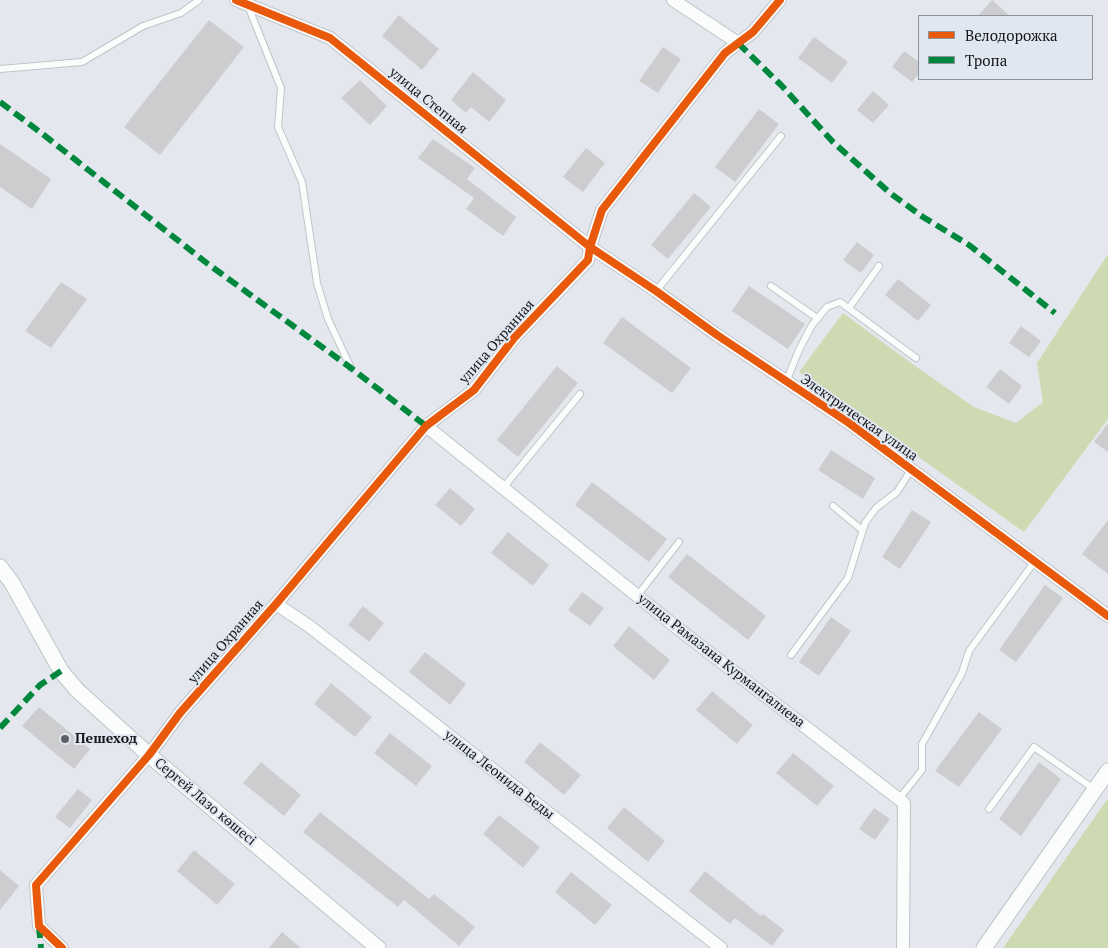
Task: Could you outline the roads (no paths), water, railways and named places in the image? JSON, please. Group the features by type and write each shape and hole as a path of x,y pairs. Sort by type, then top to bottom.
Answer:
{"street":[{"path":"673,0 738,42"},
{"name":"улица Охранная","path":"62,948 39,926 36,885 149,755 180,713 276,604 426,426 474,390 514,338 588,260 590,247 602,210 725,53 753,32 780,0"},
{"name":"улица Степная","path":"242,2 330,38 590,247"},
{"name":"Электрическая улица","path":"590,247 849,424 1108,616"},
{"name":"улица Рамазана Курмангалиева","path":"426,426 637,596 899,799"},
{"name":"Сергей Лазо көшесі","path":"0,567 12,583 61,671 78,690 149,755 378,948"},
{"name":"улица Леонида Беды","path":"276,604 308,626 720,948"},
{"path":"984,948 1108,771"},
{"path":"899,799 904,803 903,948"}],"lane":[{"path":"0,69 82,62 143,26 181,13 199,0"},
{"path":"242,2 281,88 278,127 302,182 317,283 328,319 351,368"},
{"path":"656,291 781,136"},
{"path":"848,308 880,266"},
{"path":"770,286 817,318"},
{"path":"786,382 812,325 827,307 840,302 916,358"},
{"path":"503,488 580,394"},
{"path":"791,655 848,578 864,523 876,508 897,492 911,470"},
{"path":"833,506 862,530"},
{"path":"637,596 679,542"},
{"path":"899,799 922,770 922,744 962,673 969,650 1035,561"},
{"path":"989,809 1034,747 1095,789"}],"place":[{"name":"Пешеход","path":"65,739"}]}
